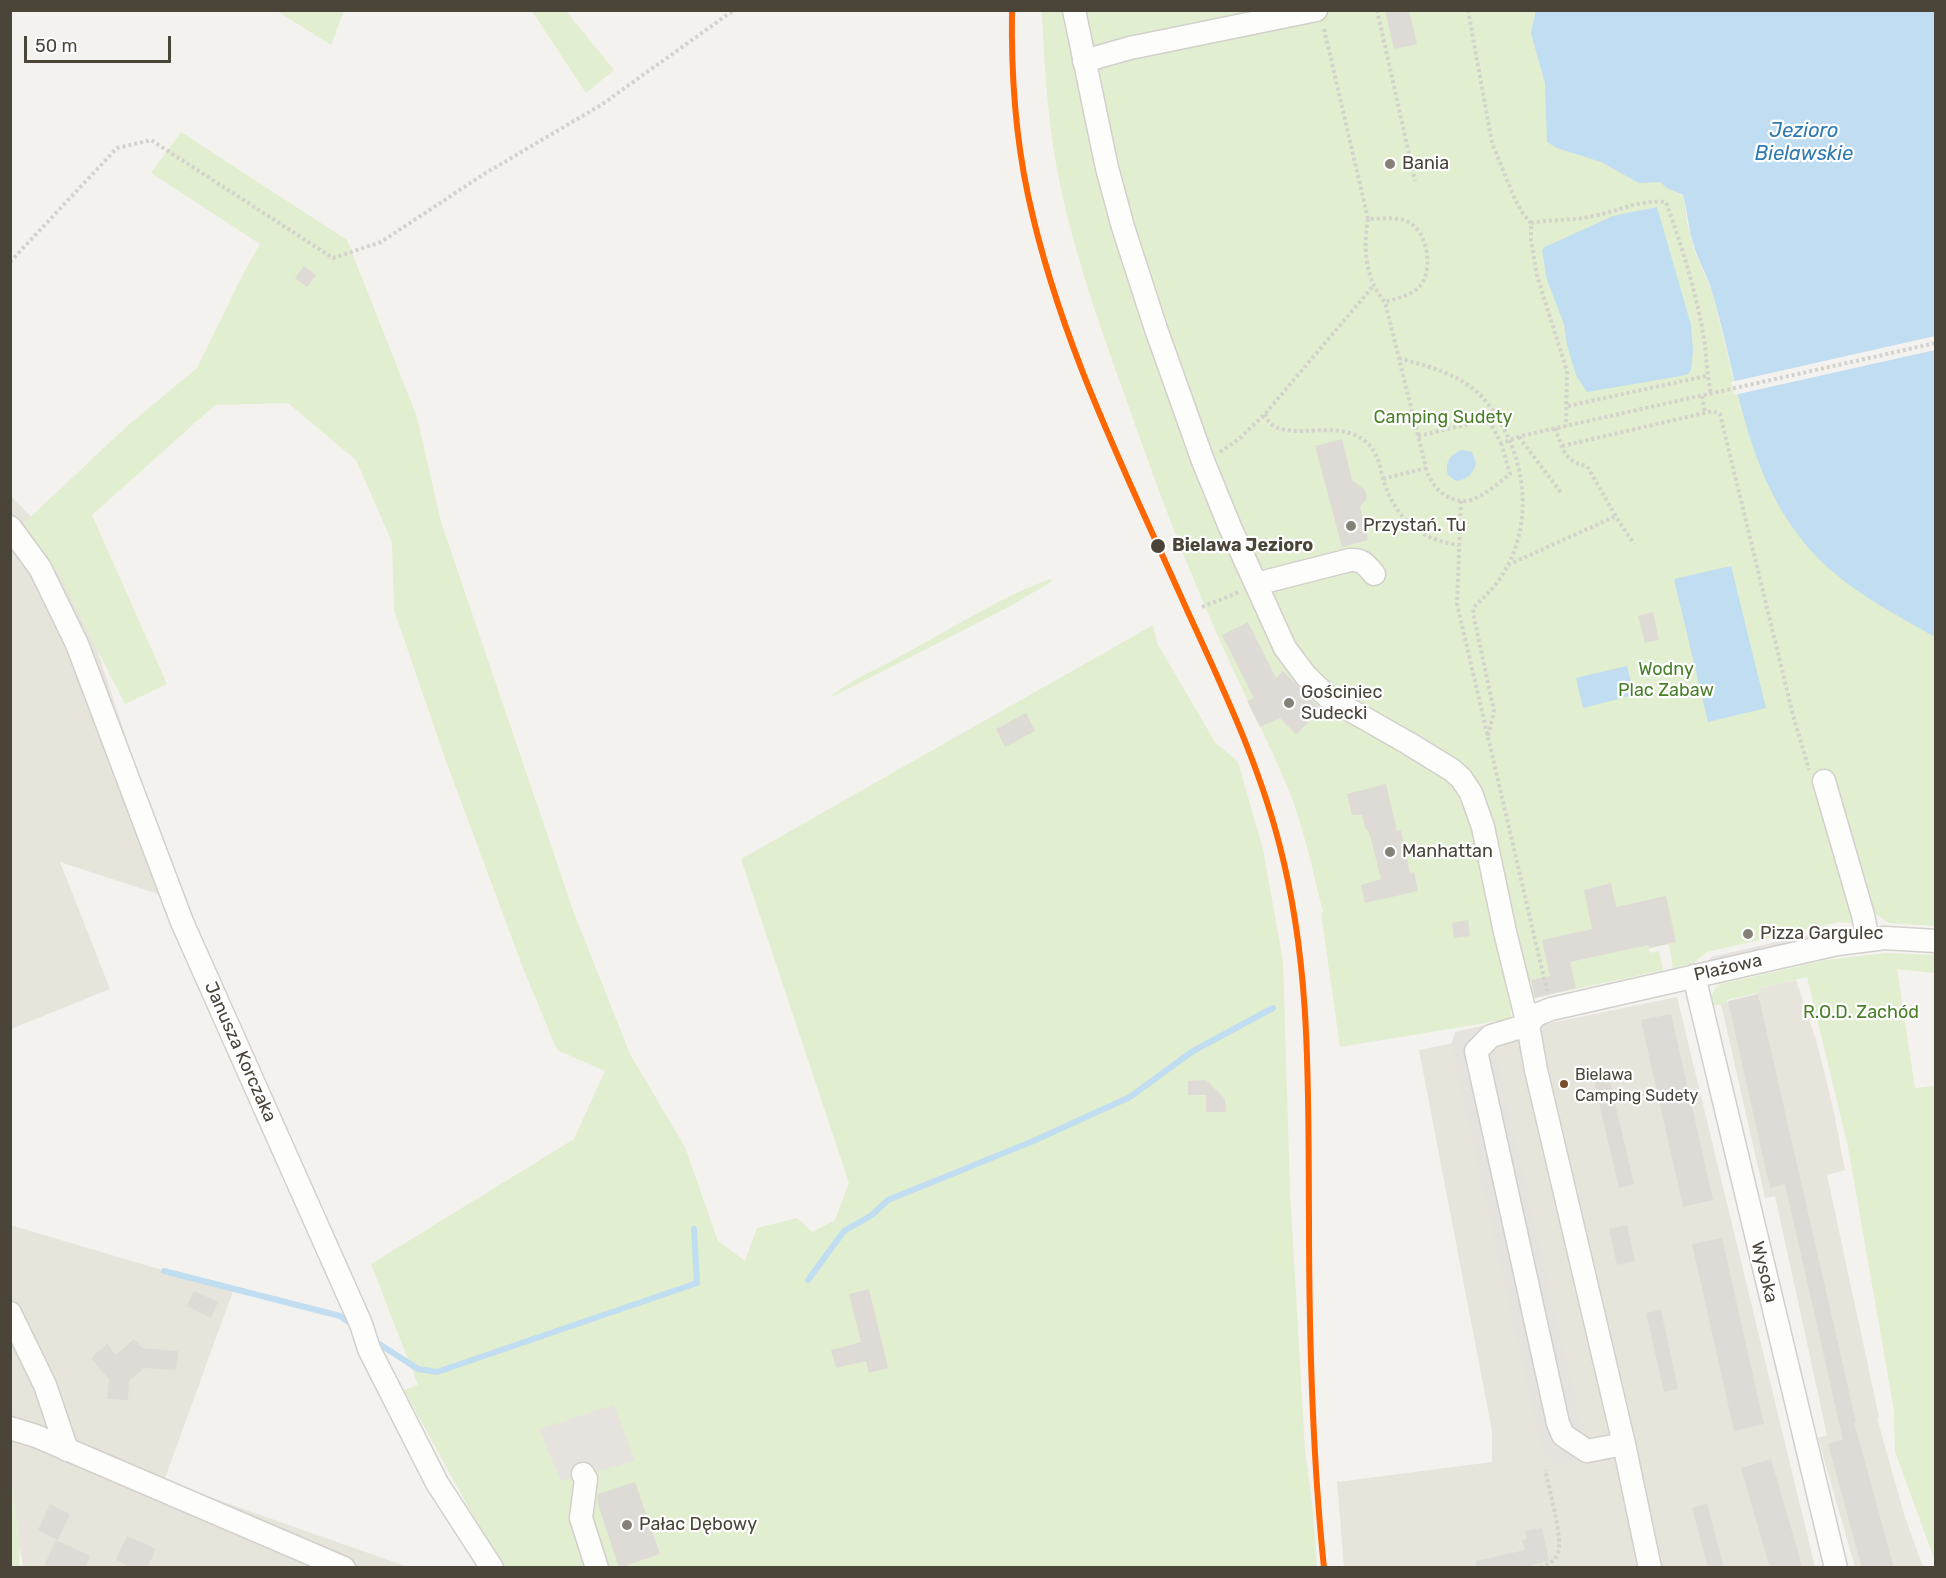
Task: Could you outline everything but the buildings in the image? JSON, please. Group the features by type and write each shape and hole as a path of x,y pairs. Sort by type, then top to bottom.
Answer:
{"street":[{"path":"1074,10 1107,168 1145,300 1203,461 1285,648 1306,676 1329,699 1439,761 1461,778 1471,793 1483,828 1505,932 1528,1024 1536,1070 1624,1444 1650,1568"},
{"path":"1084,61 1130,48 1319,16"},
{"name":"Janusza Korczaka","path":"10,527 40,568 77,644 182,922 361,1324 369,1349 437,1483 492,1568"},
{"path":"1256,584 1359,559 1374,574"},
{"path":"1824,781 1863,915 1868,940"},
{"name":"Plażowa","path":"1624,1444 1587,1451 1563,1435 1558,1423 1476,1051 1491,1036 1528,1024 1536,1015 1551,1009 1817,949 1868,940 1910,938 1935,941"},
{"name":"Wysoka","path":"1694,976 1836,1568"},
{"path":"10,1314 45,1386 67,1450"},
{"path":"10,1428 36,1436 344,1568"},
{"path":"583,1474 586,1479 581,1518 597,1568"}],"path":[{"path":"10,262 117,148 151,140 333,258 381,242 484,174 601,105 734,10"},
{"path":"1377,10 1415,181"},
{"path":"1468,10 1492,143 1514,197 1521,211 1531,223 1531,240 1537,276 1567,371 1566,426"},
{"path":"1319,16 1368,219 1366,254 1374,285 1385,302 1418,436 1429,478 1437,490 1449,498 1461,501 1477,498 1510,474 1501,443 1486,420 1418,436"},
{"path":"1531,223 1551,219 1592,217 1649,201 1666,202 1682,246 1703,331 1706,376 1711,393"},
{"path":"1368,219 1394,218 1413,224 1425,241 1428,265 1420,286 1402,297 1385,302"},
{"path":"1203,461 1239,439 1265,414 1374,285"},
{"path":"1501,443 1519,436 1935,343"},
{"path":"1399,358 1443,372 1473,388 1495,413 1509,440 1521,478 1523,506 1518,539 1507,565 1492,588 1474,607 1473,613 1495,713 1488,736"},
{"path":"1568,406 1706,376"},
{"path":"1701,396 1706,413"},
{"path":"1562,446 1706,413 1716,412 1721,416 1808,768 1824,781"},
{"path":"1265,414 1270,424 1278,428 1334,430 1362,438 1376,454 1392,503 1408,523 1434,540 1459,545"},
{"path":"1555,428 1572,462 1587,466 1634,544"},
{"path":"1519,436 1562,494"},
{"path":"1383,479 1426,468"},
{"path":"1461,501 1457,600 1548,998"},
{"path":"1507,565 1616,516"},
{"path":"1203,607 1256,584"},
{"path":"1540,1568 1552,1562 1558,1554 1560,1540 1545,1470"}],"shaded area":[{"path":"10,495 64,551 176,887 158,894 60,862 110,989 11,1029"},
{"path":"1833,929 1841,934 1707,964 1711,957"},
{"path":"1796,980 1817,1043 1845,1170 1827,1175 1879,1417 1877,1418 1905,1517 1923,1567 1855,1567 1818,1438 1827,1435 1775,1196 1765,1198 1721,1004 1758,994 1757,989"},
{"path":"1677,997 1815,1567 1344,1567 1337,1482 1492,1462 1492,1431 1419,1050"},
{"path":"1491,1024 1491,1036 1589,1461 1556,1466 1543,1454 1451,1045 1455,1032"},
{"path":"10,1225 233,1291 164,1481 408,1567 23,1567 10,1476"},
{"path":"614,1405 635,1461 561,1481 539,1429"}],"green space":[{"path":"277,11 344,11 331,45"},
{"path":"532,11 566,11 614,70 586,93"},
{"name":"Camping Sudety","path":"1042,11 1549,11 1531,31 1534,41 1658,181 1684,197 1687,223 1694,249 1713,295 1734,381 1935,610 1935,926 1889,923 1874,913 1857,923 1839,922 1707,952 1694,963 1673,968 1669,944 1649,949 1650,953 1659,951 1663,970 1512,1003 1510,1019 1340,1047 1321,913 1323,912 1297,812 1214,628 1173,528 1104,337 1076,248 1052,140"},
{"path":"181,132 347,240 417,417 441,522 574,913 630,1054 685,1147 718,1241 745,1261 757,1228 797,1218 812,1232 835,1220 849,1183 741,859 1153,625 1157,643 1215,742 1238,762 1263,849 1283,961 1290,1191 1305,1449 1317,1567 498,1567 488,1554 470,1510 404,1390 418,1385 371,1264 574,1139 605,1071 557,1050 523,968 447,764 394,610 392,542 356,460 288,403 215,405 92,515 167,684 125,704 58,573 22,525 126,427 197,368 260,244 151,173"},
{"path":"1050,579 1051,582 1005,609 830,698 852,682 972,616"},
{"name":"R.O.D. Zachód","path":"1886,953 1935,955 1935,973 1897,969 1915,1088 1935,1086 1935,1561 1895,1452 1894,1411 1848,1147 1807,977 1757,989 1758,993 1727,1000 1727,1003 1707,1007 1706,998 1712,996 1715,988 1721,984 1826,960"},
{"path":"10,1476 20,1545 19,1567 11,1567"}],"water":[{"name":"Jezioro Bielawskie","path":"1536,10 1935,11 1935,637 1872,600 1828,568 1792,526 1774,496 1748,432 1713,295 1692,240 1683,195 1660,182 1639,183 1601,162 1557,148 1547,142 1545,83 1531,33"},
{"path":"1657,207 1691,325 1693,351 1691,370 1688,374 1681,376 1587,392 1576,375 1567,345 1564,324 1547,280 1542,250 1613,216"},
{"path":"1461,450 1472,452 1476,463 1469,475 1456,481 1448,475 1447,463 1454,454"},
{"path":"1731,566 1766,708 1708,722 1674,579"},
{"path":"1627,666 1634,695 1583,708 1576,678"}],"pier":[{"path":"1935,336 1935,350 1734,395 1731,382"}],"waterway":[{"path":"808,1280 844,1231 872,1215 888,1200 1031,1142 1130,1097 1193,1051 1273,1008"},
{"path":"373,1340 418,1369 437,1372 697,1283 694,1229"},
{"path":"164,1271 340,1316 353,1325"}],"transit line":[{"path":"1012,10 1013,80 1020,149 1041,249 1057,302 1118,458 1250,754 1279,843 1290,890 1303,983 1306,1030 1312,1394 1324,1568"}],"place":[{"name":"Bania","path":"1390,164"},
{"name":"Przystań. Tu","path":"1351,526"},
{"name":"Bielawa Jezioro","path":"1158,546"},
{"name":"Gościniec Sudecki","path":"1289,703"},
{"name":"Manhattan","path":"1390,852"},
{"name":"Pizza Gargulec","path":"1748,934"},
{"name":"Bielawa Camping Sudety","path":"1564,1084"},
{"name":"Pałac Dębowy","path":"627,1525"}],"park label":[{"name":"Wodny Plac Zabaw","path":"1666,680"}]}
